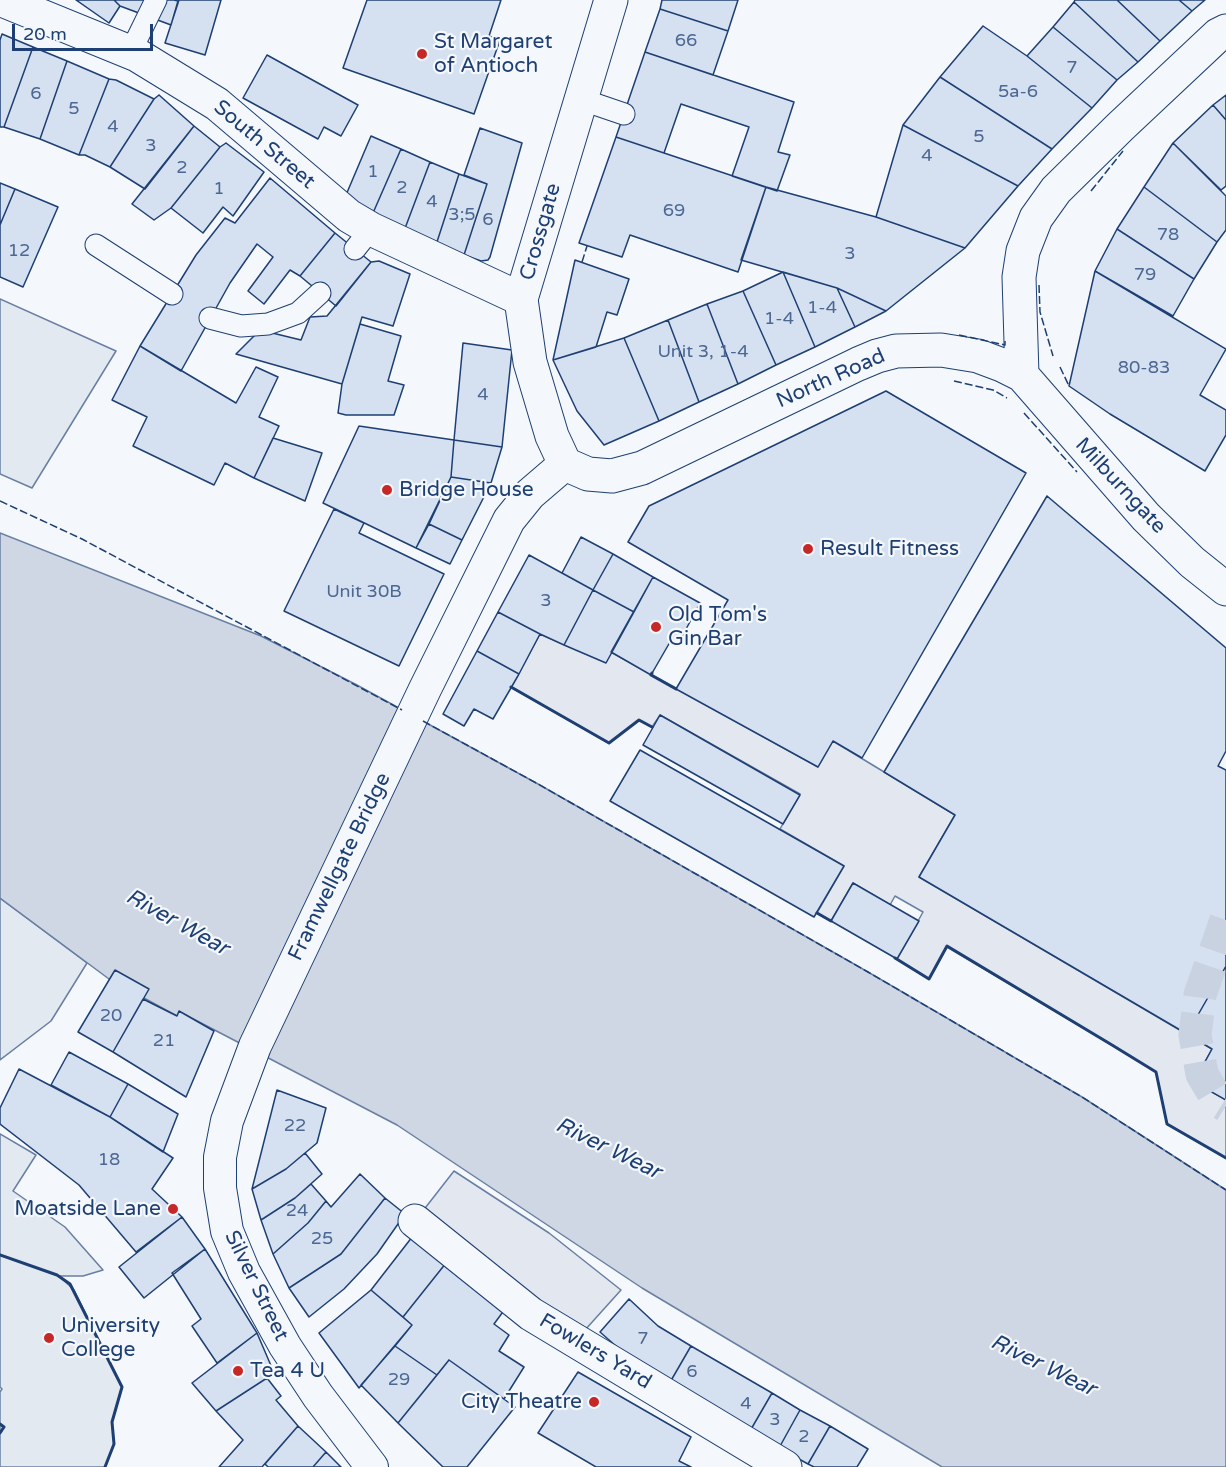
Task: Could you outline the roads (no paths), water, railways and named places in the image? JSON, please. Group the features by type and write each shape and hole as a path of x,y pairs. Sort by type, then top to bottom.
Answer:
{"street":[{"name":"South Street","path":"2,0 137,55 217,104 349,216 363,239 521,299"},
{"name":"Crossgate","path":"566,464 552,436 530,362 521,299 610,0"},
{"path":"1022,375 1019,277 1023,251 1036,218 1056,190 1112,134 1218,35 1226,31"},
{"name":"North Road","path":"566,464 588,474 612,476 642,468 858,364 896,351 941,351 978,356 1022,375"},
{"name":"Milburngate","path":"1022,375 1146,517 1192,562 1226,589"},
{"name":"Framwellgate Bridge","path":"255,1046 425,688 509,520 530,494 566,464"},
{"name":"Silver Street","path":"255,1046 227,1121 220,1157 220,1188 227,1231 244,1272 285,1346 318,1396 372,1467"},
{"name":"Fowlers Yard","path":"415,1221 531,1314 785,1467"}],"lane":[{"path":"130,53 156,0"},
{"path":"580,99 624,114"},
{"path":"96,245 172,294"},
{"path":"210,318 241,326 268,324 298,313 320,292"}],"water":[{"name":"River Wear","path":"0,533 261,636 355,684 538,784 868,972 1082,1097 1226,1190 1226,1467 942,1467 642,1288 397,1125 180,1012 177,1016 109,979 0,898"}],"tunnel":[{"path":"1226,920 1200,995 1195,1035 1202,1074 1218,1101 1226,1106"}],"place":[{"name":"St Margaret of Antioch","path":"422,54"},
{"name":"Bridge House","path":"387,490"},
{"name":"Result Fitness","path":"808,549"},
{"name":"Old Tom's Gin Bar","path":"656,627"},
{"name":"Moatside Lane","path":"173,1209"},
{"name":"University College","path":"49,1338"},
{"name":"Tea 4 U","path":"238,1371"},
{"name":"City Theatre","path":"594,1402"}]}
